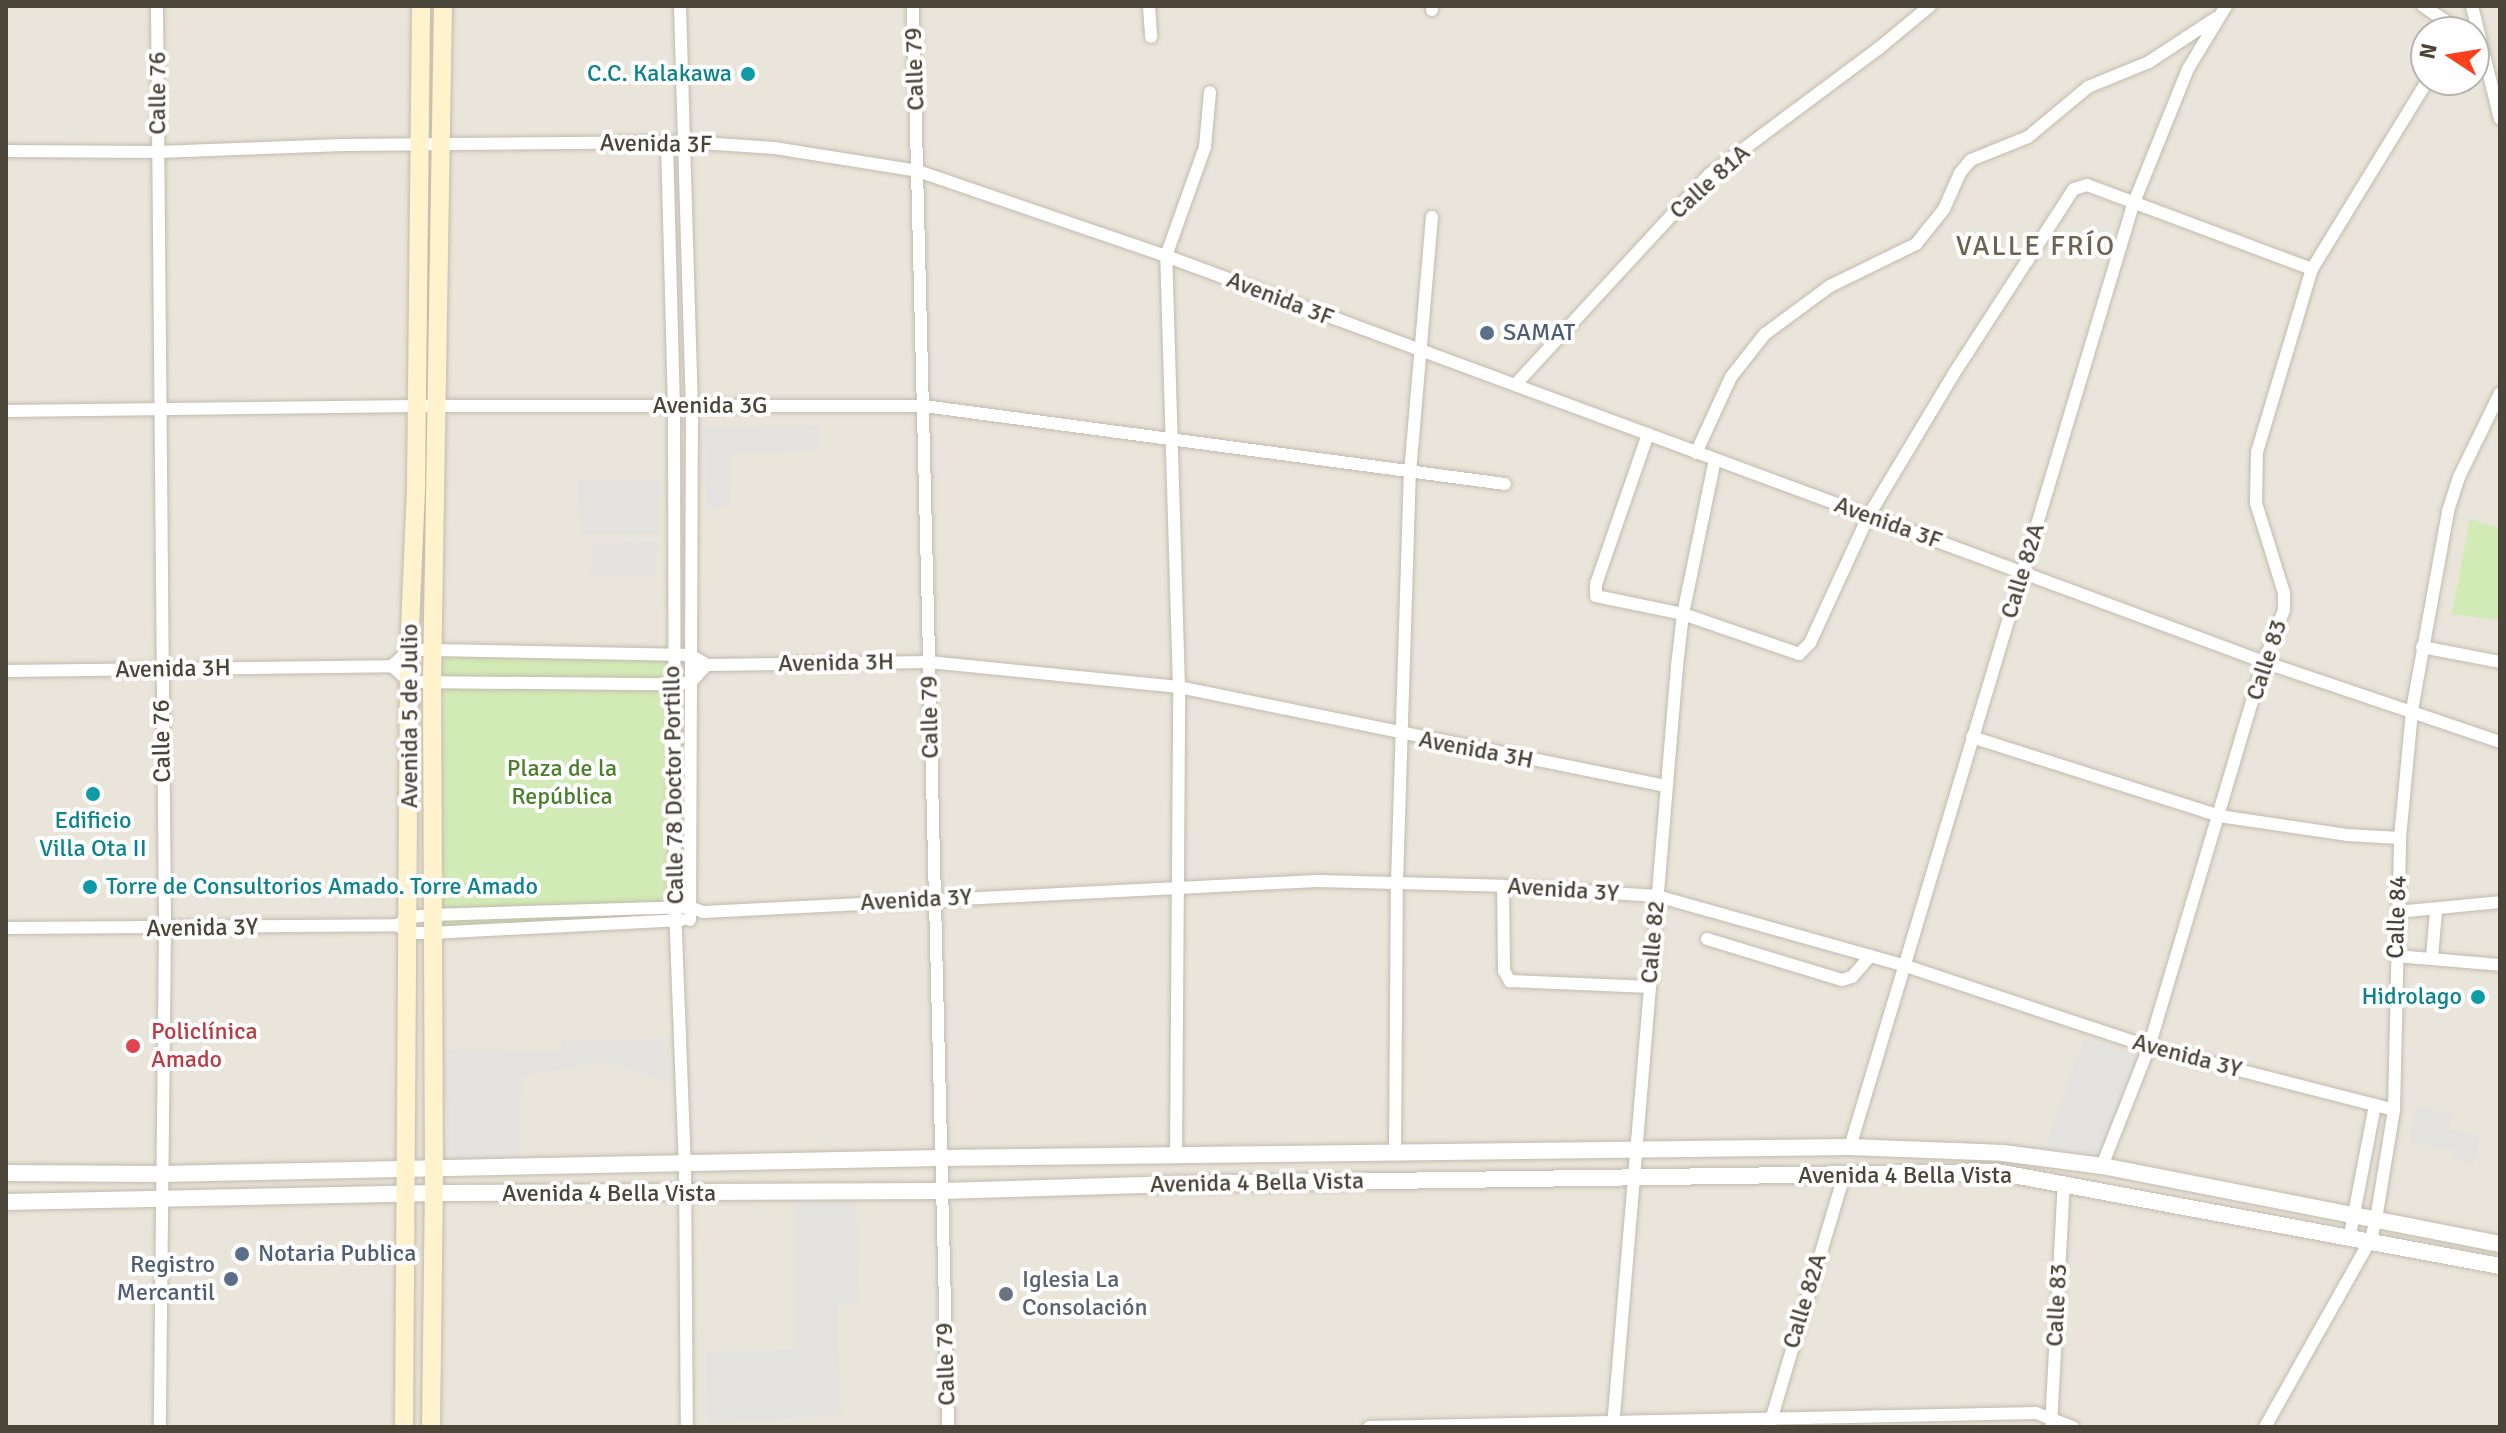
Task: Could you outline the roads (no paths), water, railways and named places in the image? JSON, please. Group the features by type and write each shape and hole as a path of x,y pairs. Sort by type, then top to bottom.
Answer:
{"main road":[{"name":"Avenida 5 de Julio","path":"404,1427 409,650 421,144 421,6"},
{"name":"Avenida 5 de Julio","path":"431,1427 434,1193 432,682 443,6"}],"street":[{"name":"Calle 76","path":"157,6 158,408 165,929 160,1427"},
{"name":"Calle 78 Doctor Portillo","path":"680,6 692,406 690,683 694,913"},
{"name":"Calle 79","path":"913,6 948,1427"},
{"path":"1149,6 1151,37"},
{"name":"Calle 81A","path":"1515,385 1710,174 1879,48 1930,6"},
{"path":"2472,6 2494,71 2500,119"},
{"path":"1696,453 1731,377 1765,334 1830,286 1916,244 1944,209 1960,173 1971,160 2028,137 2088,87 2149,62 2222,11"},
{"name":"Calle 82A","path":"1850,1147 2133,205 2188,69 2222,11"},
{"path":"1176,1157 1179,687 1166,256 1205,147 1210,92"},
{"name":"Calle 83","path":"2102,1166 2149,1047 2285,601 2256,503 2257,452 2312,269 2418,96"},
{"name":"Calle 78 Doctor Portillo","path":"667,142 674,406 676,914 685,1166 687,1427"},
{"name":"Avenida 3F","path":"6,151 158,152 421,144 686,142 775,148 918,171 1166,256 1418,352 2264,662 2500,742"},
{"path":"1648,434 1594,591 1599,598 1683,614 1799,654 1810,643 1869,515 1953,375 2074,189 2087,185 2133,205 2312,269"},
{"path":"1395,1154 1397,882 1410,473 1432,217"},
{"name":"Calle 84","path":"2265,1427 2371,1239 2376,1219 2394,1110 2400,838 2412,710 2448,511 2460,475 2500,393"},
{"name":"Avenida 3G","path":"6,411 437,406 924,406 1172,442 1505,484"},
{"name":"Calle 82","path":"1613,1425 1664,786 1683,614 1715,460"},
{"path":"2422,647 2500,662"},
{"path":"409,650 433,650 690,655 707,665 690,683 673,684 410,682 392,666 409,650"},
{"name":"Avenida 3H","path":"707,665 929,662 1179,687 1401,735 1664,786"},
{"name":"Avenida 3H","path":"6,671 392,666"},
{"path":"1972,737 2219,816 2347,835 2400,838"},
{"name":"Avenida 3Y","path":"6,928 165,929 432,924 554,927 676,914 1317,881 1503,886 1657,896 1903,965 2149,1047 2394,1110"},
{"path":"1503,886 1504,971 1510,981 1650,987"},
{"path":"2397,912 2500,902"},
{"path":"2432,958 2436,910"},
{"path":"554,911 554,927"},
{"name":"Avenida 3Y","path":"432,924 554,911 676,914"},
{"path":"1707,939 1842,980 1852,977 1870,956"},
{"path":"2396,956 2500,965"},
{"path":"2350,1235 2375,1105"},
{"name":"Avenida 4 Bella Vista","path":"6,1173 161,1174 685,1166 940,1158 1850,1147 2003,1153 2102,1166 2500,1244"},
{"name":"Avenida 4 Bella Vista","path":"6,1202 434,1193 685,1195 1997,1172 2350,1235 2500,1266"},
{"name":"Calle 82A","path":"1770,1421 1844,1176"},
{"name":"Calle 83","path":"2051,1422 2064,1182"},
{"path":"1369,1427 1613,1425 2036,1413 2051,1422 2073,1427"}],"place":[{"name":"C.C. Kalakawa","path":"748,74"},
{"name":"SAMAT","path":"1487,333"},
{"name":"Edificio Villa Ota II","path":"93,794"},
{"name":"Torre de Consultorios Amado. Torre Amado","path":"90,887"},
{"name":"Hidrolago","path":"2478,997"},
{"name":"Policlínica Amado","path":"133,1046"},
{"name":"Notaria Publica","path":"242,1254"},
{"name":"Registro Mercantil","path":"231,1279"},
{"name":"Iglesia La Consolación","path":"1006,1294"}],"district":[{"name":"VALLE FRÍO","path":"2036,246"}],"park label":[{"name":"Plaza de la República","path":"562,783"}]}
